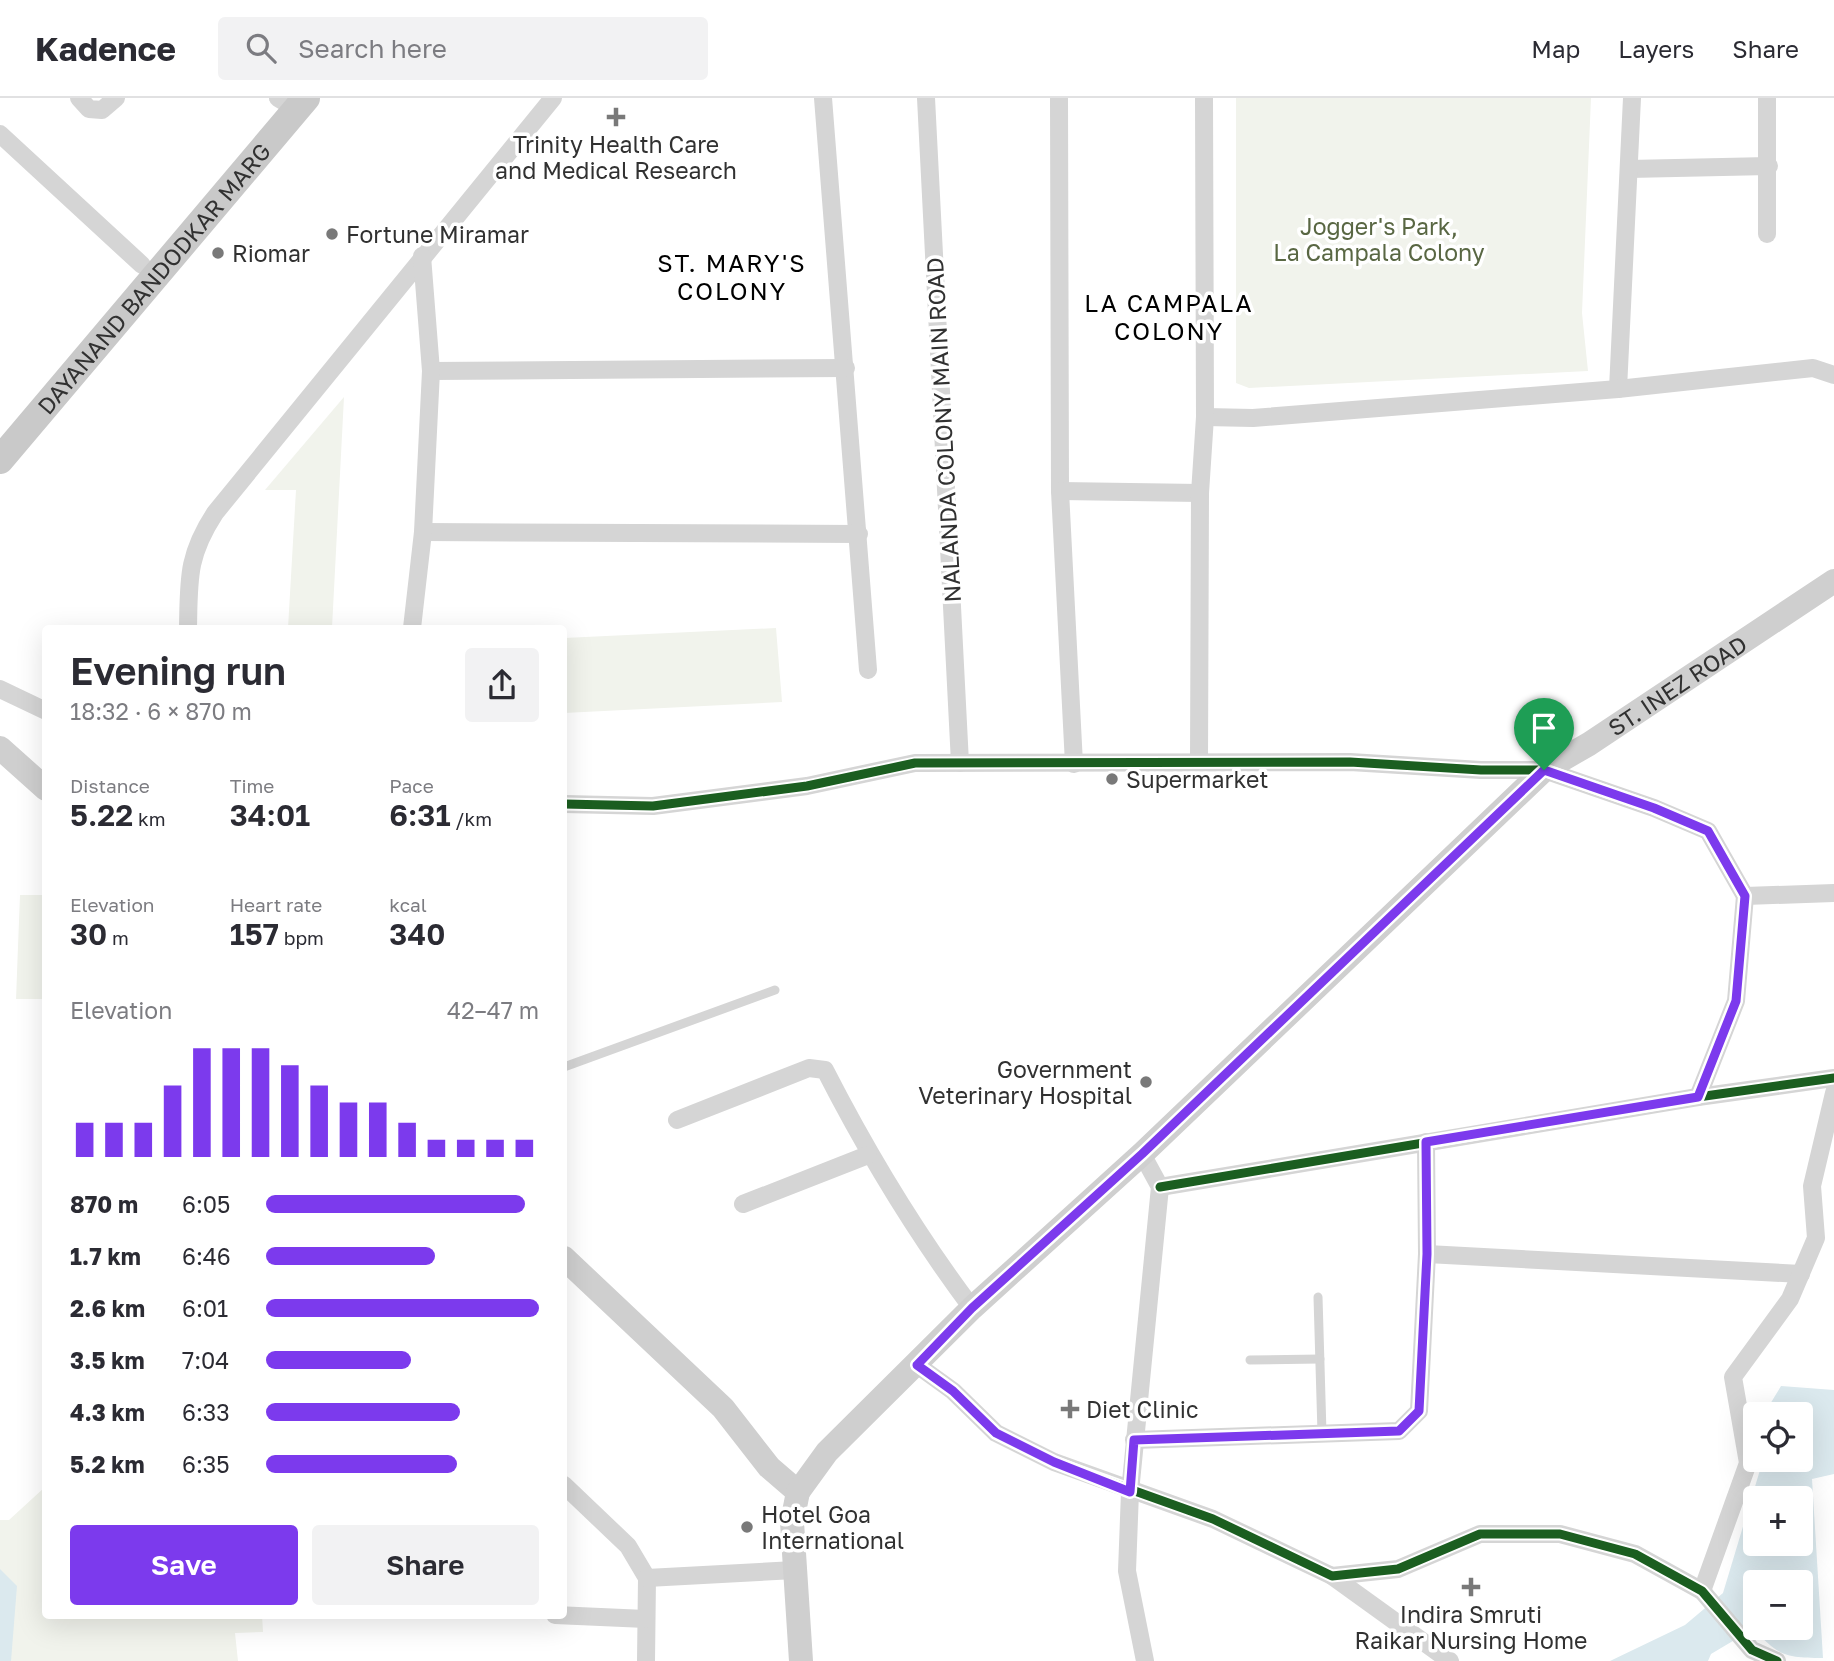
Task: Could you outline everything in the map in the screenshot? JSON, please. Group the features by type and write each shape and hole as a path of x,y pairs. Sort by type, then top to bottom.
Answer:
{"main road":[{"name":"DAYANAND BANDODKAR MARG","path":"0,434 142,265 288,99"},
{"name":"DAYANAND BANDODKAR MARG","path":"0,460 288,99"},
{"name":"ST. INEZ ROAD","path":"798,1492 827,1452 972,1308 1142,1154 1544,770 1589,744 1834,581"},
{"path":"0,748 42,785"},
{"path":"567,1261 723,1408 769,1466 798,1492 792,1522 801,1661"}],"street":[{"path":"79,98 89,109 102,110 116,98"},
{"path":"823,98 869,670"},
{"name":"NALANDA COLONY MAIN ROAD","path":"926,98 960,763"},
{"path":"1059,98 1060,491 1074,764"},
{"path":"1199,762 1200,493 1205,417 1204,98"},
{"path":"1618,389 1632,98"},
{"path":"1767,98 1767,234"},
{"path":"188,625 189,572 198,539 223,502 544,101"},
{"path":"0,134 142,265"},
{"path":"1629,169 1769,166"},
{"path":"412,625 423,532 431,371 422,256"},
{"path":"431,371 846,368"},
{"path":"1205,417 1253,418 1618,389 1813,368 1834,375"},
{"path":"1060,491 1200,493"},
{"path":"423,532 859,534"},
{"path":"0,689 42,709"},
{"path":"567,804 653,806 807,786 915,763 1350,762 1481,770 1544,770 1654,808 1708,831 1745,896 1736,1001 1698,1097"},
{"path":"1745,896 1834,893"},
{"path":"677,1120 809,1068 825,1070 869,1155 921,1240 972,1308"},
{"path":"1160,1187 1698,1097 1834,1078"},
{"path":"1702,1591 1748,1463 1733,1377 1790,1299 1816,1238 1812,1186 1834,1093"},
{"path":"1134,1440 1399,1431 1419,1411 1427,1254 1426,1142"},
{"path":"1142,1154 1160,1187 1134,1440 1127,1571 1145,1661"},
{"path":"743,1204 869,1155"},
{"path":"1427,1254 1801,1274"},
{"path":"917,1365 953,1391 996,1433 1054,1462 1130,1492 1213,1519 1332,1576 1450,1661"},
{"path":"567,1488 628,1546 647,1578 646,1661"},
{"path":"1332,1576 1398,1569 1480,1534 1560,1534 1635,1554 1702,1591 1747,1655 1777,1661"},
{"path":"647,1578 794,1570"},
{"path":"567,1616 646,1619"}],"lane":[{"path":"567,1066 775,990"},
{"path":"1318,1297 1322,1433"},
{"path":"1250,1360 1320,1359"}],"green space":[{"name":"Jogger's Park, La Campala Colony","path":"1236,98 1591,98 1582,313 1588,371 1249,388 1236,383"},
{"path":"344,397 332,625 288,625 296,490 265,490"},
{"path":"776,628 782,702 567,713 567,638"},
{"path":"20,895 42,895 42,999 16,999"},
{"path":"42,1490 42,1619 262,1619 263,1632 235,1633 238,1661 0,1661 0,1520 9,1520"}],"shaded area":[{"path":"1781,1386 1834,1390 1834,1474 1812,1479 1812,1486 1755,1486 1759,1472 1813,1472 1813,1402 1771,1402"},
{"path":"1813,1495 1823,1658 1784,1654 1765,1640 1813,1640 1813,1570 1743,1570 1743,1635 1711,1654 1708,1661 1610,1661 1685,1625 1723,1593 1743,1527 1743,1556 1813,1556"},
{"path":"0,1569 17,1586 11,1661 0,1661"}],"cycle path":[{"path":"567,804 653,806 807,786 915,763 1350,762 1481,770 1544,770 1654,808 1708,831 1745,896 1736,1001 1698,1097"},
{"path":"1160,1187 1698,1097 1834,1078"},
{"path":"917,1365 953,1391 996,1433 1054,1462 1213,1519 1332,1576 1398,1569 1480,1534 1560,1534 1635,1554 1702,1591 1752,1650 1777,1661"}],"place":[{"name":"Trinity Health Care and Medical Research","path":"616,117"},
{"name":"Fortune Miramar","path":"332,234"},
{"name":"Riomar","path":"218,253"},
{"name":"Supermarket","path":"1112,779"},
{"name":"Government Veterinary Hospital","path":"1146,1082"},
{"name":"Diet Clinic","path":"1070,1409"},
{"name":"Hotel Goa International","path":"747,1527"},
{"name":"Indira Smruti Raikar Nursing Home","path":"1471,1587"}],"district":[{"name":"ST. MARY'S COLONY","path":"732,276"},
{"name":"LA CAMPALA COLONY","path":"1169,316"}],"route":[{"path":"1544,770 1654,808 1708,831 1745,896 1736,1001 1710,1073 1698,1097 1426,1142 1427,1254 1419,1411 1399,1431 1134,1440 1130,1492 1054,1462 996,1433 953,1391 917,1365 972,1308 1142,1154 1544,770"}]}
